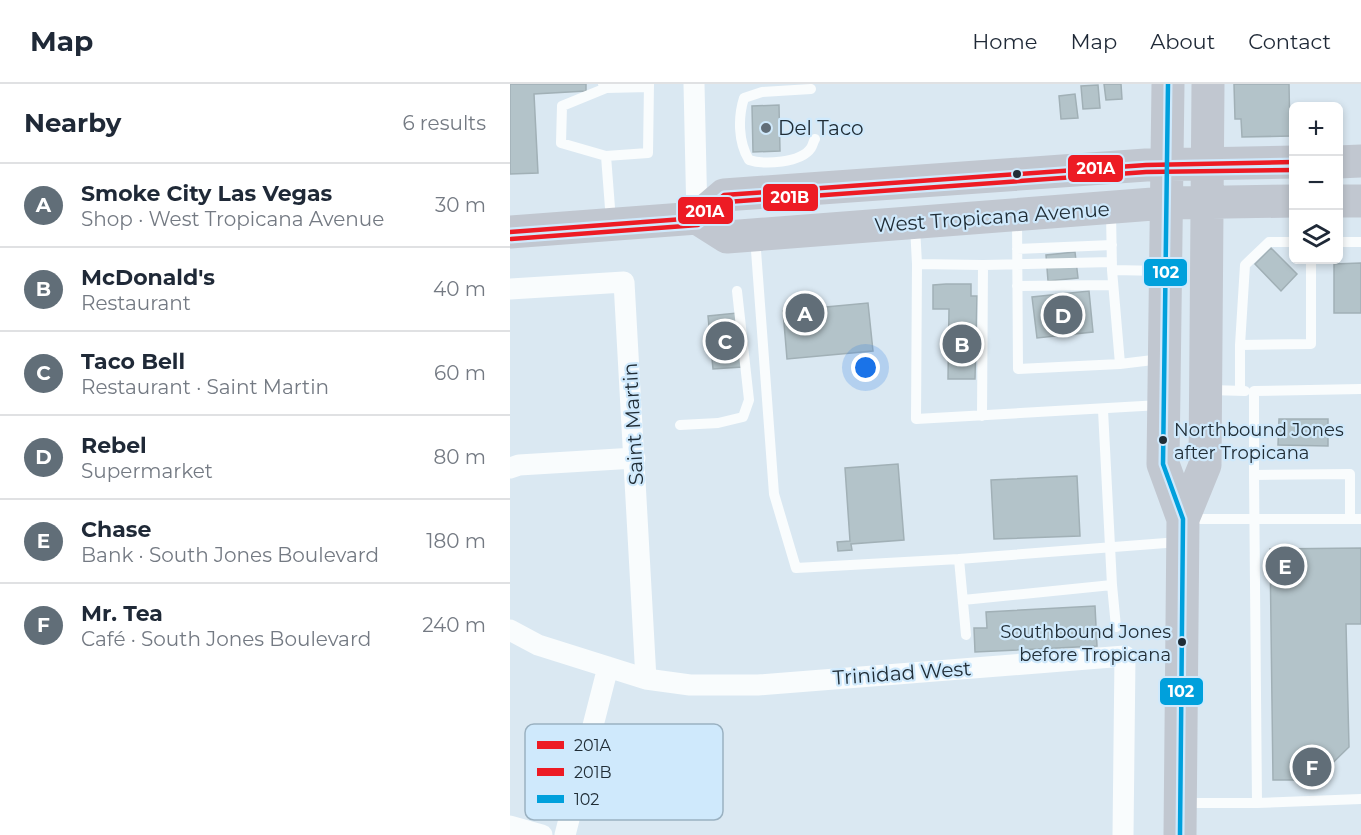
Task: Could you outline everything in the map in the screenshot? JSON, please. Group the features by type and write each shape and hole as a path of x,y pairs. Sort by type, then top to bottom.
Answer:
{"main road":[{"path":"1168,84 1162,464 1183,530"},
{"path":"1180,835 1183,530 1205,465 1208,84"},
{"path":"1343,162 1361,161"},
{"name":"West Tropicana Avenue","path":"1289,162 1167,165 724,195 697,218 727,237 1166,203 1289,201"},
{"path":"1343,201 1361,201"},
{"path":"510,232 697,218"}],"street":[{"path":"694,84 697,218"},
{"name":"Saint Martin","path":"510,289 624,282 646,680"},
{"path":"510,468 519,465 635,458"},
{"name":"Trinidad West","path":"510,630 538,645 646,680 690,685 758,685 1125,656 1123,835"},
{"path":"593,724 608,667"},
{"path":"565,835 569,820"},
{"path":"510,826 542,835"}],"lane":[{"path":"649,85 648,153 606,156 561,143 562,106 604,86 649,85"},
{"path":"811,89 762,92 744,98 739,112 745,153 749,160 760,164 797,158 810,150 814,139"},
{"path":"606,156 612,224"},
{"path":"1111,208 1113,285 1120,364"},
{"path":"1017,215 1018,369 1120,364 1164,358"},
{"path":"915,223 916,419 1163,405"},
{"path":"755,235 774,494 796,568 959,559 1111,546 1183,530 1255,519 1356,519 1350,474 1254,474"},
{"path":"1240,391 1240,345 1245,265 1269,242 1289,242"},
{"path":"1343,242 1361,242"},
{"path":"1017,249 1112,245"},
{"path":"917,264 1112,266 1165,271"},
{"path":"1240,345 1311,344 1311,264"},
{"path":"982,416 983,265"},
{"path":"1017,286 1113,285"},
{"path":"680,424 718,423 743,417 749,400 737,291"},
{"path":"1206,390 1361,389"},
{"path":"1254,391 1257,803"},
{"path":"1103,410 1116,627"},
{"path":"959,559 966,635"},
{"path":"963,600 1112,585"},
{"path":"1180,803 1361,799"}],"building":[{"path":"510,84 586,84 586,91 534,94 538,173 510,174"},
{"path":"1104,84 1121,84 1122,99 1106,100"},
{"path":"1234,84 1289,84 1289,136 1242,137 1241,119 1235,119"},
{"path":"1098,85 1100,108 1083,109 1081,86"},
{"path":"1075,94 1078,118 1061,119 1059,96"},
{"name":"Del Taco","path":"779,105 780,151 753,152 752,106"},
{"path":"1271,248 1297,274 1281,291 1255,264"},
{"path":"1075,252 1078,278 1048,281 1046,255"},
{"path":"1361,263 1361,313 1334,313 1334,264"},
{"path":"971,284 971,296 977,296 975,379 948,379 949,309 933,309 933,285"},
{"path":"1089,291 1093,332 1037,338 1032,297"},
{"path":"868,303 873,351 787,359 783,311"},
{"path":"737,313 742,367 713,369 708,316"},
{"path":"1279,419 1328,419 1328,446 1278,445"},
{"path":"898,464 904,540 851,544 852,550 838,551 837,542 850,541 845,468"},
{"path":"1077,476 1080,536 994,539 991,480"},
{"path":"1361,548 1361,624 1346,624 1349,747 1315,780 1273,780 1270,549"},
{"path":"1095,606 1097,646 975,652 974,628 987,628 986,612"}],"transit line":[{"name":"102","path":"1168,84 1163,464 1183,519 1180,835"},
{"name":"201A","path":"510,232 697,218 724,195 1146,165 1289,162"},
{"name":"201B","path":"511,239 698,225 727,202 1146,172 1289,170"}],"place":[{"name":"Del Taco","path":"766,128"},
{"name":"Smoke City Las Vegas","path":"805,313"},
{"name":"Rebel","path":"1063,315"},
{"name":"Taco Bell","path":"725,341"},
{"name":"McDonald's","path":"962,344"},
{"name":"Northbound Jones after Tropicana","path":"1163,440"},
{"name":"Chase","path":"1285,566"},
{"name":"Southbound Jones before Tropicana","path":"1182,642"},
{"name":"Mr. Tea","path":"1312,767"}]}
